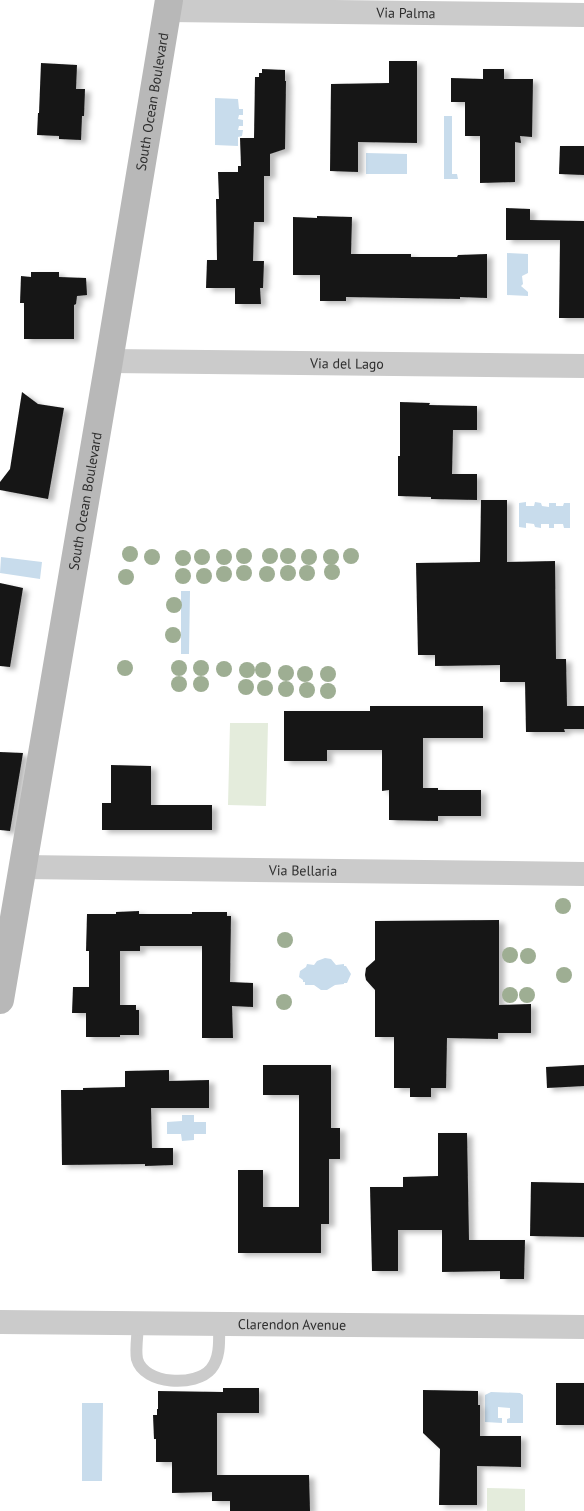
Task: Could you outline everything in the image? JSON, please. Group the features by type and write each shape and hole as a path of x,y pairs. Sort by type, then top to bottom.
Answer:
{"main road":[{"name":"South Ocean Boulevard","path":"0,1000 168,5"}],"street":[{"name":"Via Palma","path":"168,5 584,15"},
{"name":"Via del Lago","path":"109,361 584,366"},
{"name":"Via Bellaria","path":"23,867 584,874"},
{"name":"Clarendon Avenue","path":"0,1322 584,1327"}],"lane":[{"path":"138,1323 138,1359 147,1374 165,1380 193,1379 210,1370 218,1357 219,1324"}],"green space":[{"path":"230,723 268,723 266,806 228,805"},
{"path":"487,1488 525,1489 525,1511 487,1511"}],"water":[{"path":"215,98 238,99 239,109 243,109 243,115 239,115 238,119 243,120 243,126 239,126 238,130 243,130 242,136 238,137 238,146 215,145"},
{"path":"444,116 452,116 452,174 457,174 458,179 444,179"},
{"path":"366,153 407,154 407,174 366,174"},
{"path":"507,253 528,254 528,273 522,276 523,284 521,286 528,292 528,296 507,295"},
{"path":"526,502 526,506 534,506 535,502 549,507 549,503 563,506 564,503 570,503 570,528 564,528 563,524 554,524 554,528 549,528 549,524 541,524 541,528 535,527 534,524 526,523 526,528 519,527 519,503"},
{"path":"1,557 42,562 40,579 0,573"},
{"path":"181,591 190,591 189,654 181,654"},
{"path":"325,958 331,959 336,965 344,964 346,966 351,974 347,983 335,985 327,990 321,990 314,985 305,985 305,982 299,977 300,971 307,964 314,965 317,961"},
{"path":"182,1115 194,1115 194,1122 206,1122 206,1134 194,1134 194,1140 182,1141 181,1134 167,1134 167,1122 182,1121"},
{"path":"491,1392 520,1393 523,1395 523,1423 507,1423 507,1419 510,1418 510,1408 498,1407 498,1418 502,1418 502,1423 485,1422 485,1395"},
{"path":"82,1403 103,1403 102,1481 82,1481"}],"building":[{"path":"389,61 417,61 417,143 358,142 358,172 330,171 331,84 389,83"},
{"path":"41,63 77,65 76,89 85,89 81,140 37,135"},
{"path":"262,69 285,70 285,149 270,154 270,176 264,176 264,222 254,222 253,261 264,261 263,288 260,288 261,304 235,304 235,288 206,288 207,260 217,260 216,199 219,199 218,172 238,172 238,166 241,166 240,138 254,138 255,77 259,77"},
{"path":"483,69 504,69 504,79 533,79 532,137 520,136 521,143 515,142 515,182 480,183 480,136 465,136 465,102 451,102 451,78 483,79"},
{"path":"560,146 584,146 584,175 559,174"},
{"path":"506,208 530,209 530,220 584,221 584,318 559,318 560,240 506,240"},
{"path":"317,216 352,217 351,254 411,254 411,257 457,257 458,255 487,254 487,298 346,297 346,301 320,301 320,275 293,275 293,217 317,218"},
{"path":"31,272 59,272 59,277 86,278 87,295 77,296 76,304 74,305 74,339 24,339 24,303 20,303 21,276 31,277"},
{"path":"22,392 38,404 64,408 48,499 0,490 0,482 10,469"},
{"path":"400,402 477,406 477,430 453,430 452,474 477,474 477,500 398,496"},
{"path":"481,500 507,500 507,562 555,561 556,659 566,659 567,706 584,706 584,729 564,729 565,732 526,732 525,682 500,682 500,665 435,666 435,655 418,655 416,563 480,562"},
{"path":"0,583 23,588 10,667 0,666"},
{"path":"370,706 483,706 483,738 423,738 423,788 481,790 481,816 438,816 438,821 389,820 389,790 382,791 382,750 327,750 327,761 284,761 284,711 370,711"},
{"path":"0,752 23,753 10,831 0,830"},
{"path":"111,765 151,766 151,805 212,805 212,830 102,830 102,803 111,803"},
{"path":"139,911 139,914 227,912 227,916 231,916 230,982 253,983 253,1007 232,1006 233,1038 202,1038 202,946 140,946 140,951 120,951 120,1005 136,1005 136,1010 139,1010 139,1035 86,1037 86,1013 72,1013 73,987 89,987 89,951 86,951 87,914 116,914 116,912"},
{"path":"499,920 499,1005 531,1004 531,1033 498,1033 498,1039 447,1038 446,1088 431,1088 431,1097 410,1097 410,1088 394,1088 394,1037 375,1037 375,990 366,980 365,975 366,968 375,960 375,921"},
{"path":"263,1065 331,1065 331,1128 340,1128 340,1159 329,1159 329,1224 321,1224 321,1253 238,1253 238,1170 263,1170 263,1207 299,1207 299,1095 263,1095"},
{"path":"584,1065 584,1086 547,1088 546,1067"},
{"path":"169,1070 169,1081 209,1080 209,1108 151,1108 152,1148 173,1148 173,1165 62,1165 61,1090 125,1087 125,1071"},
{"path":"438,1133 467,1133 469,1240 525,1240 524,1279 500,1279 500,1271 442,1272 442,1230 398,1230 398,1271 372,1271 370,1187 403,1187 403,1177 438,1176"},
{"path":"531,1182 584,1183 584,1237 530,1236"},
{"path":"556,1383 584,1383 584,1425 556,1425"},
{"path":"223,1388 259,1388 259,1413 217,1413 217,1475 309,1475 310,1511 230,1511 230,1501 212,1501 212,1492 172,1493 172,1462 156,1462 153,1415 157,1415 158,1391 223,1392"},
{"path":"423,1390 478,1391 480,1436 521,1436 521,1467 477,1466 477,1505 439,1505 440,1449 423,1433"}]}
